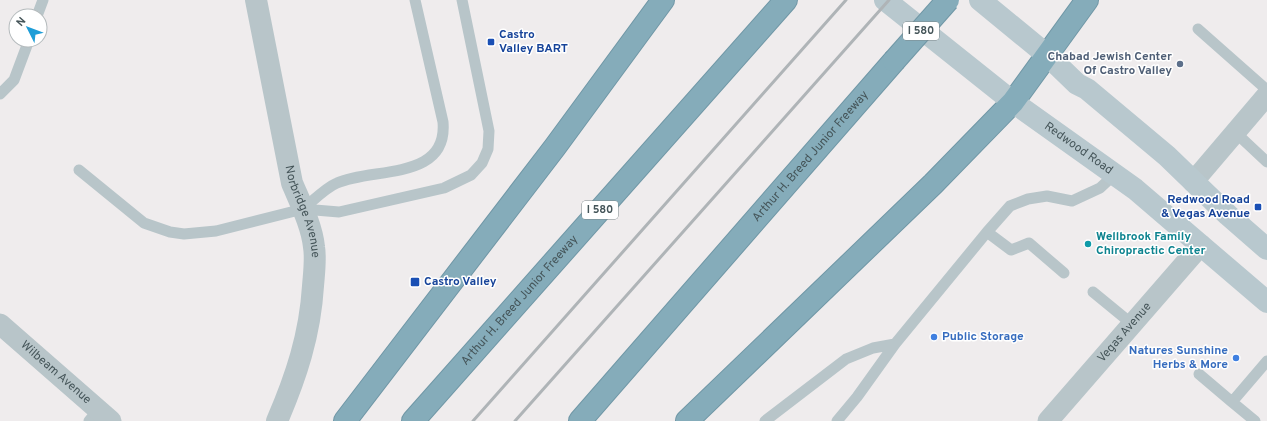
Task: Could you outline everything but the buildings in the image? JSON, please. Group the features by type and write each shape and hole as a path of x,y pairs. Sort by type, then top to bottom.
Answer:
{"highway":[{"path":"345,421 545,160 663,0"},
{"name":"Arthur H. Breed Junior Freeway","path":"413,421 786,0"},
{"name":"Arthur H. Breed Junior Freeway","path":"580,421 948,0"},
{"path":"686,421 928,189 1013,102 1087,0"}],"main road":[{"name":"Redwood Road","path":"885,0 1013,102 1115,174 1267,302"},
{"path":"980,0 1047,55 1076,84 1087,89 1140,132 1267,249"}],"street":[{"name":"Norbridge Avenue","path":"256,0 292,183 303,209 314,246 312,305 307,338 294,381 276,421"},
{"path":"1193,182 1267,95"},
{"name":"Vegas Avenue","path":"1048,421 1201,245"},
{"name":"Wilbeam Avenue","path":"0,324 99,417"}],"lane":[{"path":"303,209 336,183 417,165 430,159 437,152 442,143 443,122 416,0"},
{"path":"78,170 144,223 170,232 184,234 216,231 303,209 339,212 424,194 458,183 471,175 482,163 488,149 489,131 462,0"},
{"path":"1198,29 1267,90"},
{"path":"0,94 14,80 26,48"},
{"path":"1236,133 1267,162"},
{"path":"836,421 858,397 895,344 1010,206 1028,199 1047,196 1072,201 1100,188 1115,174"},
{"path":"988,232 1011,250 1029,243 1064,273"},
{"path":"1093,292 1132,324"},
{"path":"765,421 846,359 873,348 895,344"},
{"path":"1232,402 1267,361"},
{"path":"1199,374 1255,421"}],"railway":[{"path":"473,421 846,0"},
{"path":"515,421 889,0"}],"place":[{"name":"Castro Valley BART","path":"491,42"},
{"name":"Chabad Jewish Center Of Castro Valley","path":"1180,64"},
{"name":"Redwood Road & Vegas Avenue","path":"1258,207"},
{"name":"Wellbrook Family Chiropractic Center","path":"1088,244"},
{"name":"Castro Valley","path":"415,282"},
{"name":"Public Storage","path":"934,337"},
{"name":"Natures Sunshine Herbs & More","path":"1236,358"}]}
